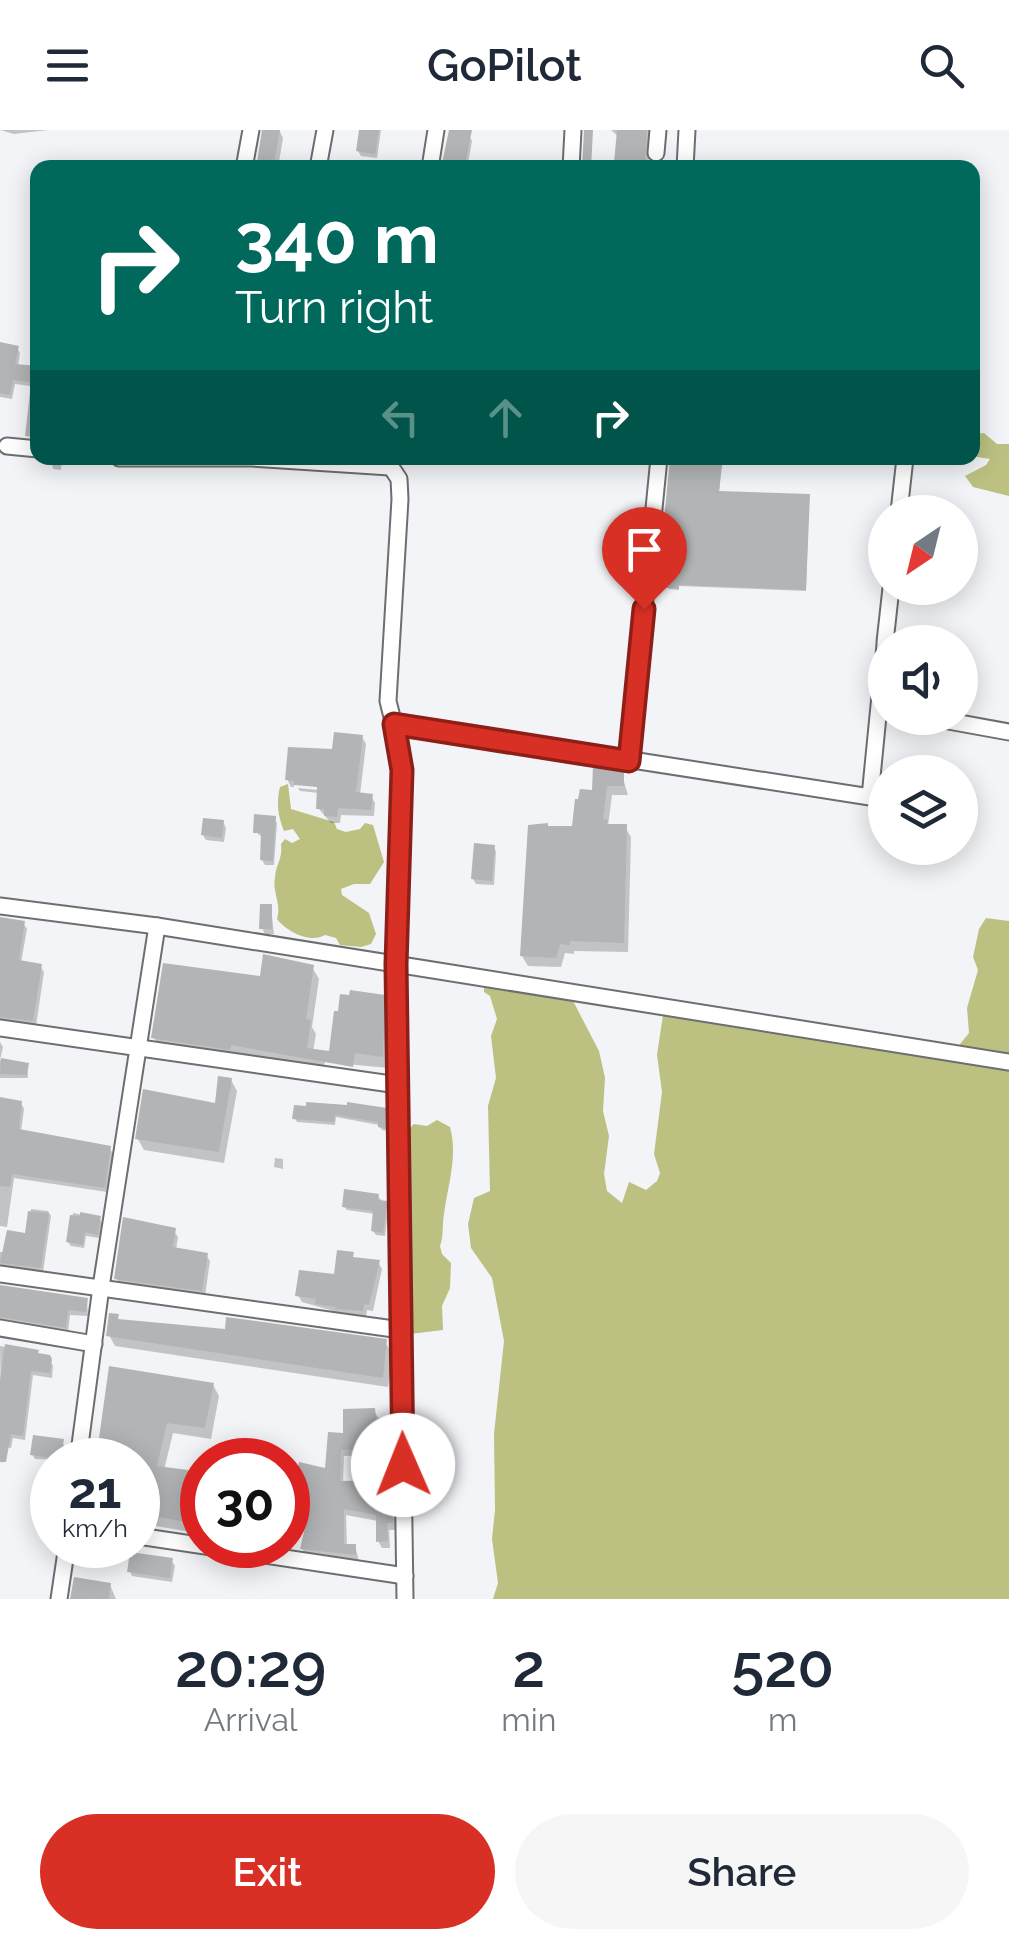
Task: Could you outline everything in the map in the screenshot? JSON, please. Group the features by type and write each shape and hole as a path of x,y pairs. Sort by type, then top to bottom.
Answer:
{"street":[{"path":"245,160 250,130"},
{"path":"319,160 324,130"},
{"path":"431,160 436,130"},
{"path":"571,160 573,130"},
{"path":"656,153 658,130"},
{"path":"685,160 687,130"},
{"path":"8,446 30,448"},
{"path":"390,465 398,480 400,499 388,701 402,770 396,964 406,1599"},
{"path":"629,761 658,465"},
{"path":"901,495 904,465"},
{"path":"394,724 870,797 878,735"},
{"path":"978,726 1009,732"},
{"path":"0,906 157,926 1009,1062"},
{"path":"81,1438 157,926"},
{"path":"0,1028 398,1085"},
{"path":"0,1274 400,1330"},
{"path":"0,1328 94,1344"},
{"path":"160,1539 405,1576"},
{"path":"59,1599 64,1568"}],"green space":[{"path":"980,433 997,444 1009,444 1009,496 973,487 965,476 990,459 980,457"},
{"path":"288,784 291,809 334,822 337,829 346,832 360,829 365,823 373,825 384,862 370,884 341,889 342,895 369,913 376,934 371,944 340,945 336,938 325,935 306,937 292,932 277,919 274,883 281,844 285,839 292,843 300,839 293,829 284,831 279,815 280,787"},
{"path":"986,918 1009,921 1009,1599 493,1599 498,1583 492,1539 494,1434 504,1341 492,1278 471,1248 468,1224 474,1198 490,1191 488,1106 496,1078 491,1036 497,1019 490,996 484,992 484,983 571,997 599,1051 605,1078 603,1111 609,1136 604,1174 607,1191 622,1203 629,1182 646,1190 660,1173 654,1154 662,1092 657,1055 663,1015 671,1012 908,1054 956,1049 969,1033 967,1008 978,970 973,957 979,929"},
{"path":"437,1120 450,1127 453,1149 440,1246 451,1263 450,1288 442,1306 443,1330 410,1334 406,1331 409,1301 403,1267 409,1259 403,1178 409,1160 404,1155 403,1134 414,1124 427,1126"}],"building":[{"path":"262,130 280,130 274,160 257,160"},
{"path":"359,130 379,130 375,154 356,151"},
{"path":"449,130 472,130 466,160 443,160"},
{"path":"584,130 593,130 591,160 582,160"},
{"path":"617,130 647,130 645,160 614,160"},
{"path":"0,342 19,346 15,364 30,365 30,382 13,380 10,395 0,393"},
{"path":"30,392 30,437 25,436"},
{"path":"669,465 722,465 719,491 810,494 806,590 679,585 679,589 666,588 666,583 658,582"},
{"path":"334,732 363,735 356,792 373,794 371,810 338,808 337,817 324,816 324,809 316,809 317,787 285,780 288,747 332,749"},
{"path":"593,765 624,771 624,786 607,786 603,819 608,820 607,824 627,824 624,943 570,941 570,945 560,944 556,958 520,956 528,825 572,826 580,789 592,790"},
{"path":"254,814 276,816 273,861 260,860 261,833 253,833"},
{"path":"203,818 224,820 222,838 201,835"},
{"path":"474,843 495,845 492,881 471,879"},
{"path":"260,904 272,904 272,929 259,929"},
{"path":"0,917 25,921 19,960 42,964 33,1021 0,1017"},
{"path":"263,954 314,965 306,1019 311,1020 307,1048 329,1051 340,994 349,995 350,990 385,995 383,1057 355,1053 353,1067 231,1045 230,1050 151,1038 163,963 260,976"},
{"path":"1,1058 29,1063 27,1075 0,1074"},
{"path":"218,1076 232,1078 219,1152 135,1139 143,1089 215,1103"},
{"path":"0,1097 22,1101 19,1129 111,1146 105,1188 12,1174 10,1187 0,1186"},
{"path":"306,1102 347,1102 387,1108 387,1129 378,1127 378,1122 335,1115 334,1122 292,1119 294,1105 306,1106"},
{"path":"344,1189 379,1194 378,1200 388,1201 383,1233 371,1231 373,1211 342,1207"},
{"path":"28,1211 49,1213 41,1268 0,1263 7,1230 25,1233"},
{"path":"80,1212 101,1216 98,1235 85,1232 83,1245 66,1242 70,1215 80,1216"},
{"path":"123,1217 176,1228 173,1247 208,1253 202,1291 114,1279"},
{"path":"337,1250 354,1252 353,1257 380,1260 369,1305 364,1304 363,1311 335,1309 315,1304 316,1299 295,1296 299,1270 334,1274"},
{"path":"0,1285 88,1298 86,1312 68,1310 66,1328 0,1317"},
{"path":"109,1313 119,1314 118,1319 225,1329 226,1317 387,1339 383,1378 106,1336"},
{"path":"5,1344 39,1350 38,1353 52,1359 50,1373 31,1371 23,1436 11,1434 6,1462 0,1462 0,1380"},
{"path":"109,1366 214,1383 205,1428 167,1423 160,1453 160,1438 99,1438"},
{"path":"375,1408 376,1418 382,1418 382,1429 376,1429 376,1449 341,1450 340,1481 386,1480 385,1504 392,1505 388,1541 376,1542 376,1515 344,1509 344,1544 356,1544 356,1555 310,1550 310,1465 325,1468 328,1432 343,1433 343,1409"},
{"path":"160,1466 180,1469 180,1521 160,1517"},
{"path":"160,1556 173,1558 170,1578 127,1572 128,1568 160,1568"},
{"path":"74,1577 111,1583 109,1599 70,1599"}],"route":[{"path":"403,1465 396,964 402,770 394,724 629,761 644,609"}]}
